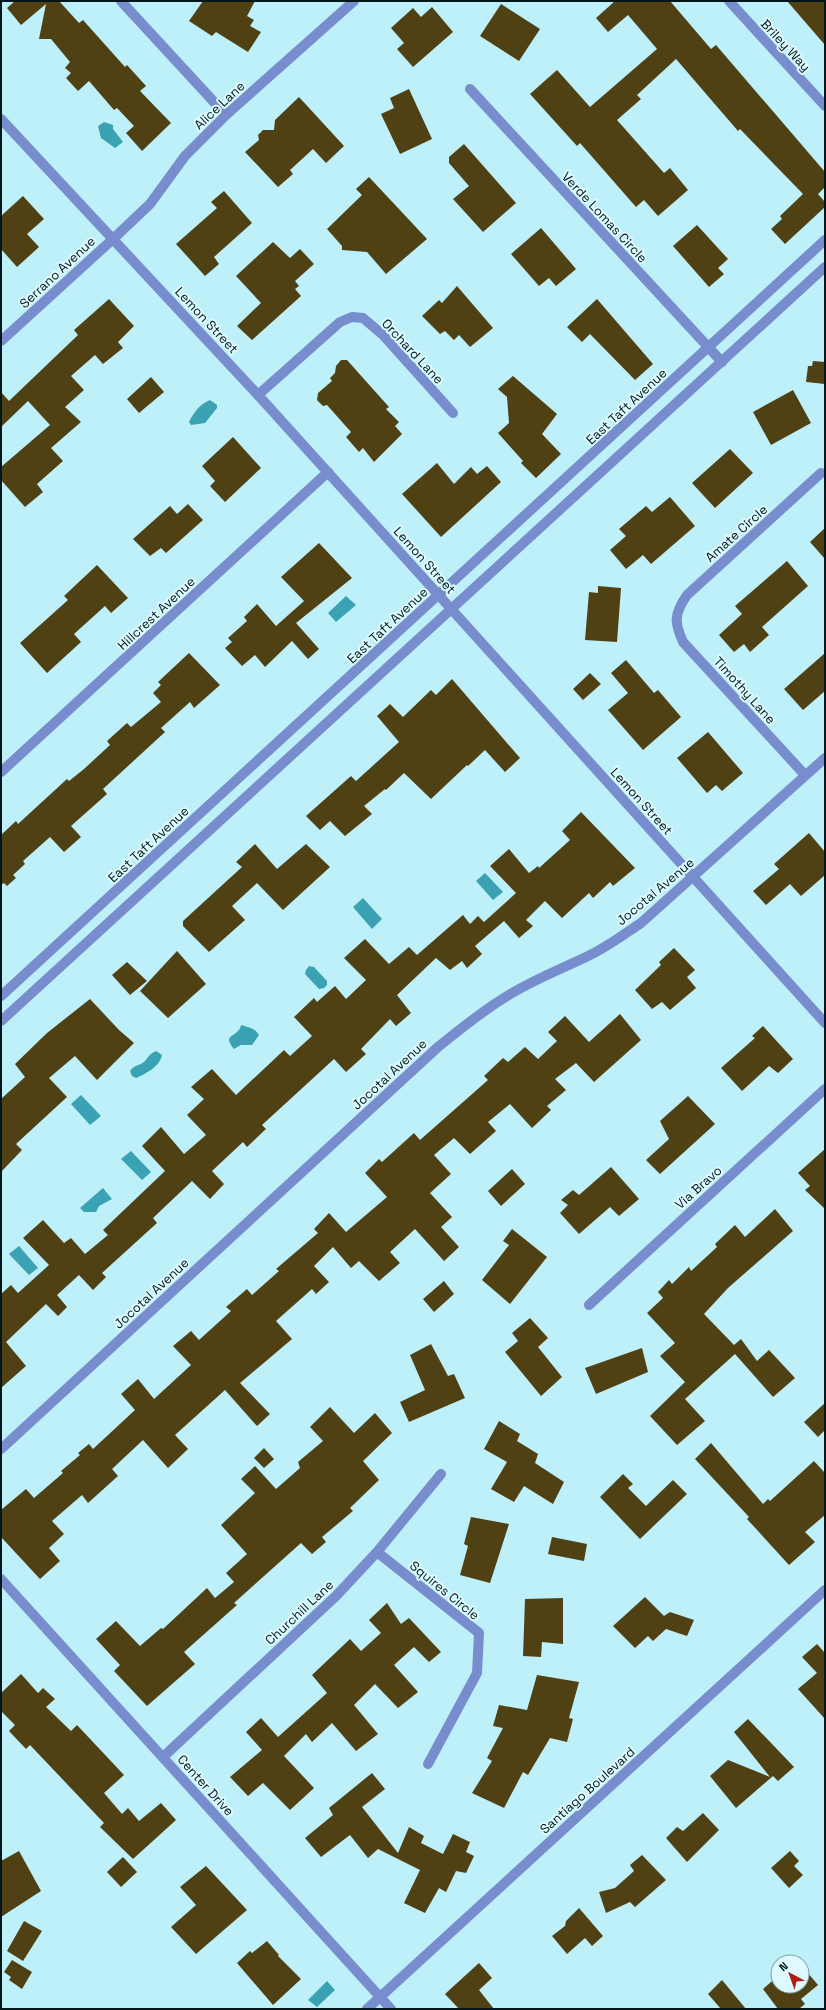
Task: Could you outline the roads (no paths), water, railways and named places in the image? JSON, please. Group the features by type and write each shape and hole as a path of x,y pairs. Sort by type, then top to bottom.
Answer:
{"street":[{"path":"121,1 226,115"},
{"name":"Alice Lane","path":"113,239 150,204 185,156 226,115 354,1"},
{"name":"Briley Way","path":"729,1 825,106"},
{"name":"Verde Lomas Circle","path":"470,89 722,362"},
{"name":"Lemon Street","path":"1,119 258,395 825,1023"},
{"name":"Serrano Avenue","path":"1,341 113,239"},
{"name":"East Taft Avenue","path":"1,996 825,240"},
{"path":"1,1021 450,608 825,267"},
{"name":"Orchard Lane","path":"258,395 340,322 352,317 363,318 383,335 453,413"},
{"name":"Hillcrest Avenue","path":"1,772 328,472"},
{"name":"Amate Circle","path":"676,618 678,608 686,595 821,473"},
{"name":"Timothy Lane","path":"676,618 678,630 683,642 805,775"},
{"name":"Jocotal Avenue","path":"1,1449 438,1047 470,1021 504,998 619,939 641,923 693,878 825,758"},
{"path":"158,852 171,865"},
{"path":"28,971 41,984"},
{"name":"Via Bravo","path":"589,1305 825,1089"},
{"name":"Churchill Lane","path":"163,1757 336,1596 377,1552 441,1474"},
{"name":"Squires Circle","path":"377,1552 479,1633 477,1673 428,1764"},
{"name":"Center Drive","path":"1,1580 391,2009"},
{"name":"Santiago Boulevard","path":"367,2009 825,1590"}],"water":[{"path":"104,122 113,125 113,129 123,142 115,148 101,138 98,126"},
{"path":"210,400 217,405 217,408 205,423 191,425 189,422 195,412 200,406"},
{"path":"346,596 356,605 336,622 328,613"},
{"path":"485,873 503,892 493,900 476,881"},
{"path":"363,898 382,919 372,929 353,907"},
{"path":"309,966 314,967 327,981 327,985 324,988 319,989 305,974"},
{"path":"242,1025 253,1029 259,1035 252,1045 241,1045 234,1049 229,1042 229,1039 239,1030"},
{"path":"156,1051 162,1055 156,1066 136,1078 132,1076 130,1071 144,1062 150,1054"},
{"path":"81,1095 101,1116 90,1125 71,1104"},
{"path":"131,1151 151,1172 142,1180 121,1159"},
{"path":"103,1188 112,1199 99,1206 96,1212 84,1212 80,1208"},
{"path":"19,1246 38,1268 29,1275 9,1254"},
{"path":"327,1981 335,1990 317,2007 308,2000"}]}
